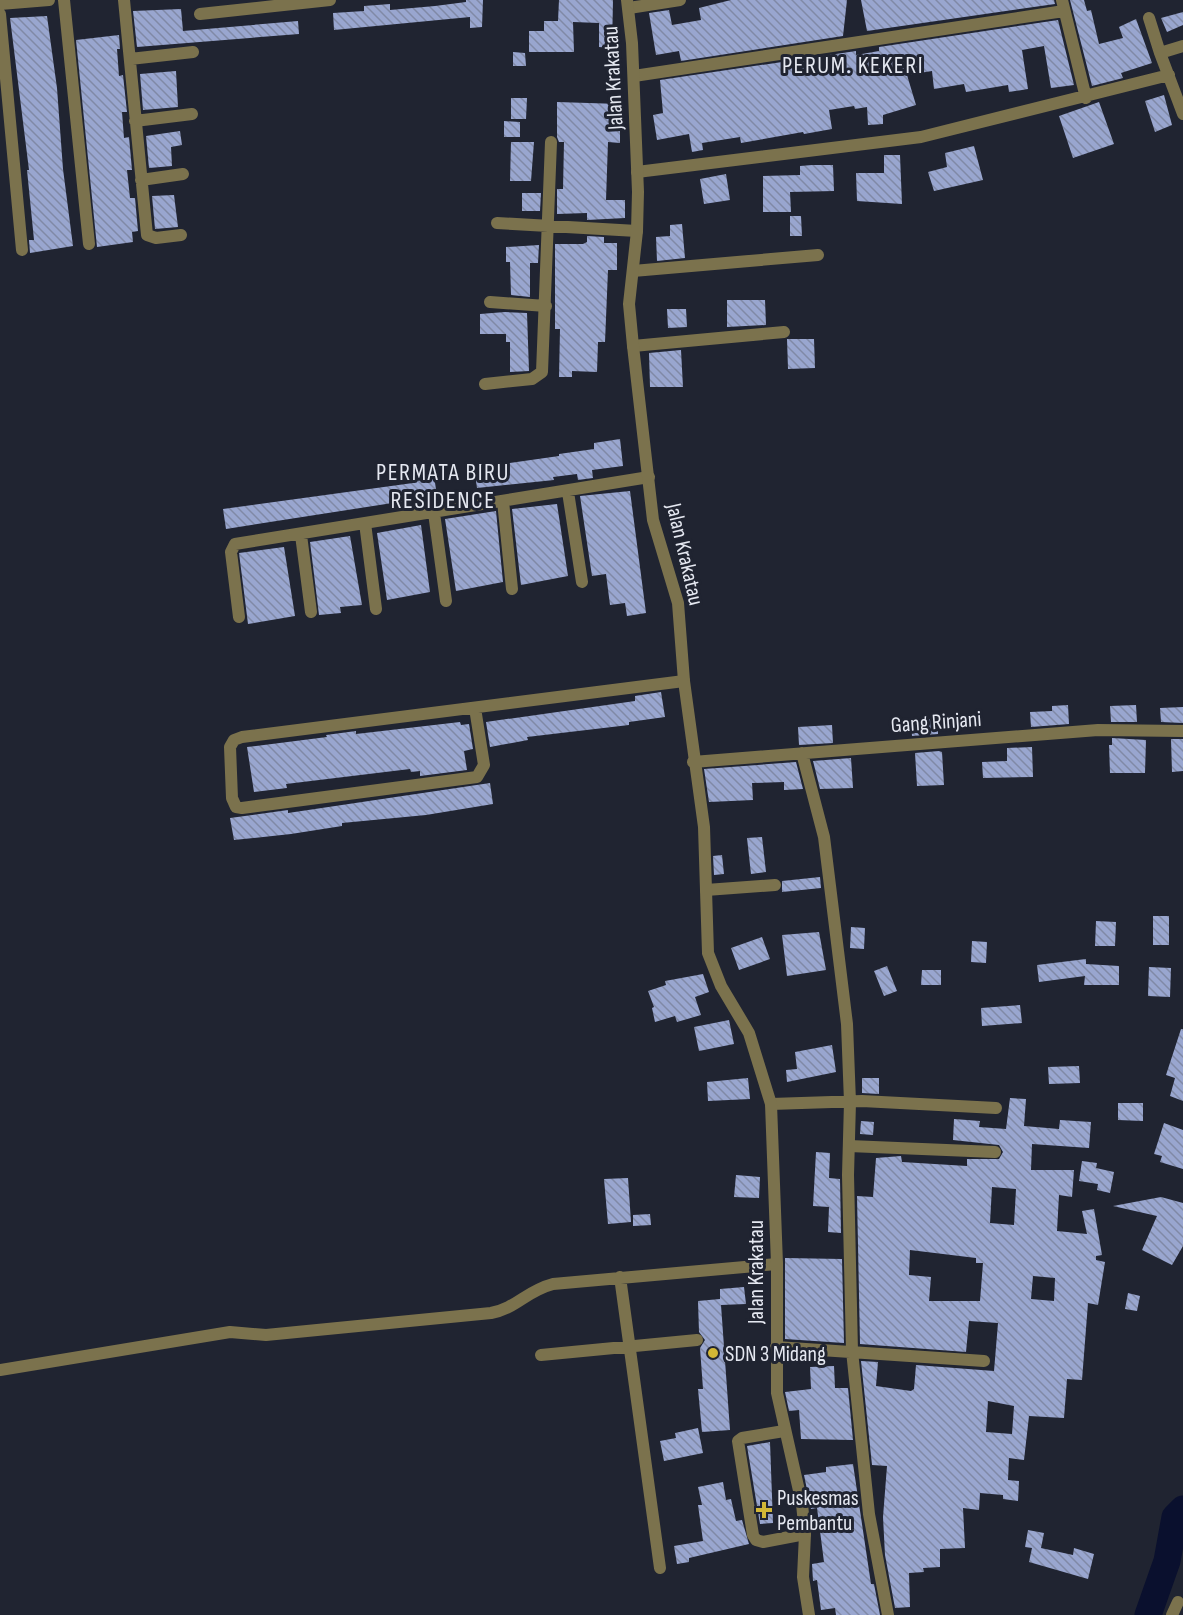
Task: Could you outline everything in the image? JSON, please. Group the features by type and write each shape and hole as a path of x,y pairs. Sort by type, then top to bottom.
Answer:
{"street":[{"path":"0,4 49,0"},
{"path":"64,0 89,244"},
{"path":"124,0 147,235 156,238 181,235"},
{"path":"200,14 330,0"},
{"path":"628,4 680,0"},
{"name":"Jalan Krakatau","path":"628,4 634,76 637,172 637,231 629,304 633,346 653,520 678,603 693,762 704,827 708,953 721,986 749,1033 771,1104 777,1264 778,1406 798,1482 805,1534 803,1577 809,1615"},
{"path":"634,76 1063,5 1086,98"},
{"path":"0,14 22,250"},
{"path":"1149,18 1183,114"},
{"path":"1160,53 1183,46"},
{"path":"130,59 193,52"},
{"path":"637,172 921,137 1086,98 1169,75"},
{"path":"135,121 192,114"},
{"path":"485,384 532,379 542,372 552,142"},
{"path":"141,180 183,174"},
{"path":"497,223 637,231"},
{"path":"633,271 818,255"},
{"path":"490,302 546,306"},
{"path":"633,346 784,332"},
{"path":"239,617 233,546 649,477"},
{"path":"568,492 582,582"},
{"path":"503,501 512,589"},
{"path":"434,513 447,601"},
{"path":"365,524 376,609"},
{"path":"301,535 310,612"},
{"path":"475,708 484,765 477,777 242,808 234,803 230,747 234,740 475,708 684,681"},
{"name":"Gang Rinjani","path":"693,762 1098,730 1183,731"},
{"path":"802,753 826,849 848,1039 852,1351 869,1514 888,1615"},
{"path":"706,890 775,885"},
{"path":"771,1104 850,1102 996,1108"},
{"path":"849,1146 995,1152"},
{"path":"0,1370 230,1332 272,1335 491,1313 515,1304 531,1291 541,1287 620,1277 777,1264"},
{"path":"620,1277 660,1568"},
{"path":"541,1355 697,1340"},
{"path":"776,1347 984,1361"},
{"path":"784,1431 742,1438 738,1441 753,1535 758,1542 763,1542 805,1534"},
{"path":"1172,1615 1179,1602"}],"building":[{"path":"466,0 483,0 482,27 470,28 470,17 334,30 333,13 364,11 364,6 390,4 390,10 466,2"},
{"path":"559,0 613,0 612,48 599,47 599,23 573,22 574,52 529,52 529,31 544,31 544,21 558,21"},
{"path":"731,0 847,0 843,36 681,61 679,51 656,55 649,13 669,10 672,25 701,20 699,8"},
{"path":"861,0 1054,0 1055,4 867,31"},
{"path":"1070,0 1084,0 1087,11 1091,10 1099,44 1123,38 1119,27 1136,19 1152,63 1121,73 1123,78 1092,86"},
{"path":"181,9 183,31 298,21 299,34 137,47 133,11"},
{"path":"1183,12 1183,25 1167,32 1161,18"},
{"path":"47,16 57,88 63,169 73,246 30,253 29,240 34,240 27,170 29,170 10,18"},
{"path":"1058,20 1074,85 1051,88 1044,46 1022,50 1028,89 1009,92 1008,85 966,92 964,84 934,89 932,71 907,75 916,105 883,115 883,124 868,125 867,107 855,109 854,106 829,110 832,129 804,134 803,132 741,143 740,137 702,143 703,150 692,152 689,134 657,140 653,115 663,113 660,80 856,51 856,55 879,51 879,47"},
{"path":"119,35 120,49 117,49 119,76 123,75 127,112 122,112 124,138 129,137 132,170 127,170 130,198 135,198 138,231 132,232 133,242 97,247 76,40"},
{"path":"513,52 525,53 526,66 513,66"},
{"path":"176,71 178,107 143,110 140,74"},
{"path":"1164,95 1172,125 1155,132 1145,101"},
{"path":"511,98 527,98 526,119 511,119"},
{"path":"557,102 620,104 620,143 608,142 606,200 625,200 625,218 587,220 587,213 557,214 557,189 563,189 564,142 559,142 557,137"},
{"path":"1099,102 1114,144 1073,158 1059,116"},
{"path":"504,121 520,122 520,137 504,137"},
{"path":"180,131 182,145 171,147 172,166 149,168 146,136"},
{"path":"511,142 534,142 531,181 510,181"},
{"path":"974,146 983,180 934,191 928,172 947,167 945,153"},
{"path":"884,155 900,155 902,204 857,201 856,173 884,173"},
{"path":"833,165 834,191 790,192 791,212 763,212 763,176 800,175 800,166"},
{"path":"726,174 730,200 704,204 700,179"},
{"path":"522,193 541,193 540,211 522,211"},
{"path":"174,195 178,227 155,229 152,196"},
{"path":"790,216 801,216 802,236 790,236"},
{"path":"682,224 685,258 657,261 656,237 670,236 670,225"},
{"path":"587,236 604,237 604,243 617,243 617,270 608,270 605,342 598,342 597,372 572,371 572,377 559,377 560,329 555,329 555,244 583,244 587,242"},
{"path":"539,245 538,263 530,263 530,297 511,295 510,262 506,262 506,247"},
{"path":"727,300 765,300 766,325 727,327"},
{"path":"667,309 686,309 687,327 668,328"},
{"path":"527,313 529,371 510,372 510,342 506,342 506,334 480,334 480,314"},
{"path":"787,339 814,339 815,368 788,369"},
{"path":"681,350 683,387 650,387 649,353"},
{"path":"620,439 623,466 592,470 593,478 578,480 577,474 553,477 554,480 477,488 474,468 559,456 559,454 594,449 594,443"},
{"path":"434,476 437,496 226,529 223,509 413,483 413,479"},
{"path":"630,491 646,613 627,616 625,603 610,605 606,574 592,576 580,496"},
{"path":"557,504 568,576 521,585 512,509"},
{"path":"496,511 503,582 456,591 445,519"},
{"path":"421,525 430,592 387,600 377,533"},
{"path":"350,536 362,605 340,607 341,613 319,615 310,542"},
{"path":"284,547 295,616 248,624 239,553"},
{"path":"661,692 665,717 629,722 629,725 527,737 528,740 490,747 486,722 635,701 635,696"},
{"path":"1068,705 1069,724 1031,727 1030,712 1052,711 1052,706"},
{"path":"1136,705 1137,722 1111,722 1110,706"},
{"path":"1183,707 1183,723 1161,722 1160,708"},
{"path":"938,719 938,734 912,736 911,720"},
{"path":"460,722 461,725 469,724 473,749 464,751 467,770 420,776 420,771 411,772 410,769 286,784 287,788 254,792 247,747 356,731 356,734"},
{"path":"832,725 833,743 799,745 798,727"},
{"path":"1112,738 1146,740 1145,773 1110,773 1109,745 1112,745"},
{"path":"1171,739 1183,739 1183,771 1172,772"},
{"path":"1032,747 1033,777 983,778 982,762 1007,761 1007,748"},
{"path":"942,752 944,785 917,786 915,753"},
{"path":"851,758 853,788 820,789 813,761"},
{"path":"796,762 803,789 784,790 784,782 752,783 753,800 709,802 704,769"},
{"path":"490,783 493,804 426,815 342,823 342,826 291,834 234,840 230,818 288,810 288,813"},
{"path":"762,837 766,872 751,874 747,838"},
{"path":"722,855 724,874 714,875 713,856"},
{"path":"820,877 821,888 782,892 782,881"},
{"path":"1153,916 1169,916 1169,945 1153,945"},
{"path":"1096,921 1116,922 1115,946 1095,946"},
{"path":"851,927 865,928 864,949 850,948"},
{"path":"819,932 826,970 787,976 782,935"},
{"path":"762,937 770,959 739,970 731,948"},
{"path":"972,941 987,942 986,963 971,962"},
{"path":"1086,959 1086,964 1119,966 1119,985 1084,985 1085,976 1039,982 1037,965"},
{"path":"887,966 897,991 884,996 874,971"},
{"path":"1149,967 1171,968 1170,997 1148,996"},
{"path":"922,970 941,970 941,985 921,985"},
{"path":"703,974 709,992 695,997 701,1015 677,1022 675,1016 655,1022 652,1008 654,1007 648,991 666,985 665,981"},
{"path":"1020,1005 1022,1023 982,1026 981,1008"},
{"path":"729,1020 734,1044 699,1051 694,1027"},
{"path":"1181,1029 1183,1029 1183,1101 1170,1096 1175,1078 1166,1075"},
{"path":"832,1045 836,1072 787,1082 786,1070 797,1069 795,1052"},
{"path":"1079,1066 1080,1083 1049,1084 1048,1067"},
{"path":"748,1078 750,1099 708,1101 707,1082"},
{"path":"862,1078 879,1078 879,1094 862,1093"},
{"path":"1010,1098 1026,1099 1024,1126 1059,1129 1060,1120 1091,1122 1089,1148 1032,1144 1031,1170 1074,1170 1072,1197 1059,1195 1057,1231 1087,1234 1082,1211 1094,1209 1102,1255 1096,1256 1096,1260 1105,1262 1098,1305 1088,1303 1082,1380 1067,1379 1064,1418 1029,1416 1024,1460 1009,1458 1008,1480 1019,1481 1018,1501 1003,1499 1003,1495 980,1493 979,1510 963,1508 965,1548 940,1549 940,1567 923,1568 924,1572 909,1573 910,1607 895,1608 885,1555 883,1517 887,1466 872,1465 861,1361 878,1362 876,1386 911,1391 914,1389 916,1365 994,1371 998,1323 969,1321 966,1352 860,1344 857,1196 873,1197 876,1158 901,1156 902,1162 967,1166 967,1159 999,1159 1003,1152 999,1145 953,1140 954,1119 980,1121 979,1127 1006,1129","holes":["992,1187 1016,1189 1014,1225 990,1223","910,1250 976,1258 976,1263 983,1263 980,1301 929,1301 931,1277 909,1275","1033,1276 1055,1278 1054,1301 1031,1299","988,1401 1014,1406 1012,1434 986,1432"]},
{"path":"1118,1103 1143,1103 1143,1121 1118,1120"},
{"path":"861,1121 874,1122 873,1135 860,1134"},
{"path":"1164,1123 1183,1130 1183,1169 1160,1162 1162,1156 1154,1154"},
{"path":"816,1152 830,1153 829,1178 840,1179 841,1233 828,1232 829,1207 813,1206"},
{"path":"1082,1161 1097,1163 1096,1168 1114,1172 1110,1193 1097,1190 1098,1184 1079,1181"},
{"path":"736,1175 760,1177 759,1198 734,1197"},
{"path":"628,1178 631,1222 608,1224 604,1179"},
{"path":"1161,1197 1183,1203 1183,1246 1172,1265 1142,1250 1157,1216 1113,1206"},
{"path":"650,1214 651,1225 633,1226 633,1215"},
{"path":"785,1258 842,1259 844,1343 785,1339"},
{"path":"744,1287 746,1304 721,1305 730,1430 702,1432 698,1389 703,1389 700,1348 705,1340 699,1332 698,1301 720,1299 720,1289"},
{"path":"1128,1293 1140,1296 1137,1311 1125,1309"},
{"path":"834,1366 835,1388 848,1388 853,1440 801,1439 799,1410 789,1411 785,1392 811,1389 810,1367"},
{"path":"698,1428 703,1453 664,1461 660,1441 676,1438 675,1433"},
{"path":"770,1442 773,1523 760,1524 747,1446"},
{"path":"853,1464 871,1584 874,1584 880,1615 836,1615 835,1608 821,1610 817,1580 813,1581 812,1564 824,1562 817,1508 811,1509 804,1475 826,1472 826,1467"},
{"path":"723,1482 726,1500 731,1499 736,1521 742,1520 749,1544 689,1558 689,1562 677,1564 674,1546 703,1541 698,1505 702,1505 698,1487"},
{"path":"1028,1530 1044,1533 1041,1548 1073,1555 1074,1548 1094,1554 1088,1579 1029,1562 1032,1548 1025,1547"}],"waterway":[{"path":"1148,1615 1167,1561 1175,1517 1183,1509"}],"place":[{"name":"SDN 3 Midang","path":"713,1353"},
{"name":"Puskesmas Pembantu","path":"764,1510"}],"district":[{"name":"PERUM. KEKERI","path":"853,65"},
{"name":"PERMATA BIRU RESIDENCE","path":"443,486"}]}
